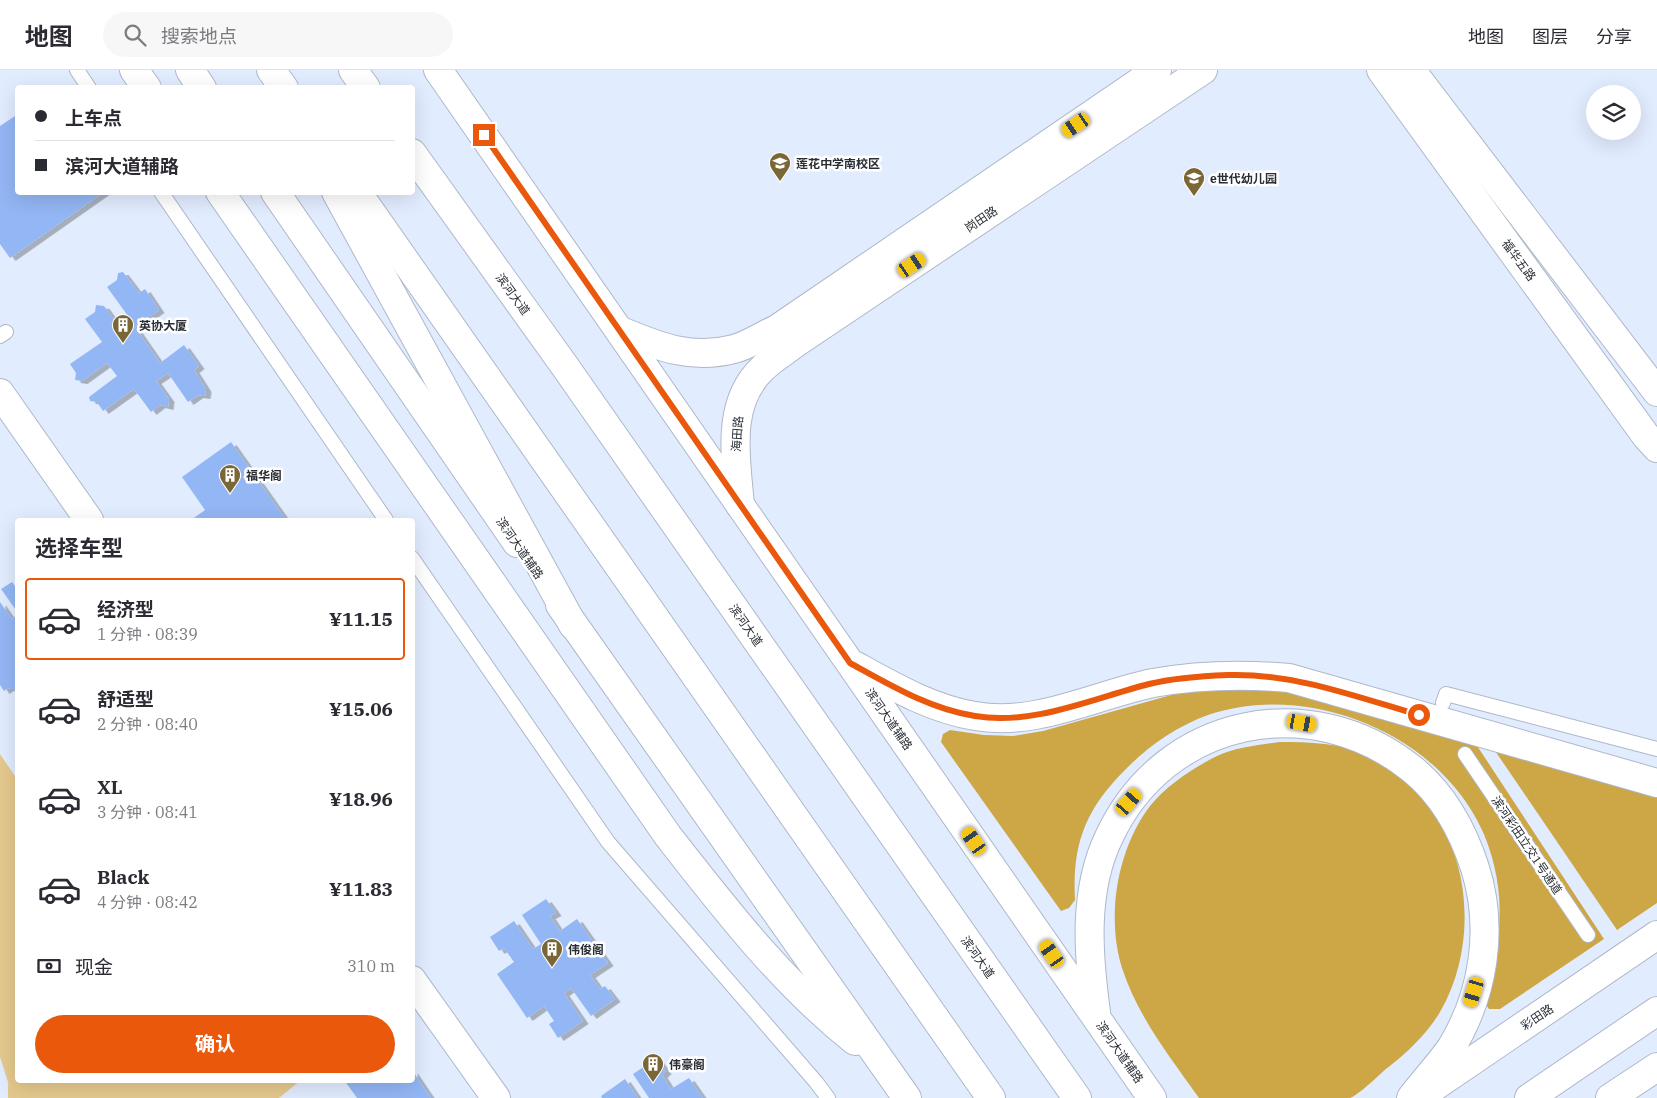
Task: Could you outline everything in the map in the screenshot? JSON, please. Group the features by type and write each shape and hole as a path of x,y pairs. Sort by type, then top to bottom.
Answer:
{"main road":[{"path":"134,70 145,85"},
{"path":"190,70 200,85"},
{"path":"267,70 275,85"},
{"path":"271,70 282,85"},
{"path":"353,70 364,85"},
{"name":"滨河大道辅路","path":"438,70 1152,1098"},
{"name":"岗田路","path":"621,331 661,348 700,353 735,349 777,329 1157,70"},
{"name":"岗田路","path":"761,369 797,342 1203,70"},
{"name":"福华五路","path":"1382,70 1646,436 1657,448"},
{"path":"1411,70 1657,392"},
{"name":"滨河大道","path":"415,157 564,365 1078,1098"},
{"path":"222,195 642,799 705,883 786,978 831,1021 882,1062"},
{"name":"滨河大道辅路","path":"277,195 573,625 907,1098"},
{"path":"338,195 573,625"},
{"path":"359,195 991,1098"},
{"name":"海田路","path":"740,505 734,448 738,412 744,396 761,369"},
{"path":"0,393 88,518"},
{"path":"850,663 894,687 939,708 976,717 1014,717 1046,713 1151,684 1191,677 1228,675 1289,678 1657,783"},
{"path":"1097,1018 1090,970 1090,915 1095,878 1108,838 1129,802 1155,773 1188,748 1218,734 1258,724 1302,723 1336,728 1377,745 1420,777 1445,805 1466,842 1481,889 1486,935 1480,974 1469,1011 1451,1047 1411,1098"},
{"name":"彩田路","path":"1417,1098 1657,935"},
{"path":"415,984 496,1098"},
{"path":"1528,1098 1657,1010"},
{"path":"1610,1098 1657,1067"}],"lane":[{"path":"77,70 87,85"},
{"path":"163,195 385,518"},
{"path":"415,562 608,842 828,1098"},
{"path":"1445,698 1657,749"},
{"name":"滨河彩田立交1号通道","path":"1465,754 1588,935"}],"shaded area":[{"path":"1283,689 1470,735 1604,939 1500,1009 1489,1009 1484,1002 1493,968 1500,917 1498,883 1494,865 1479,823 1454,786 1421,755 1383,731 1341,714 1296,706 1251,706 1208,715 1185,725 1163,738 1124,771 1099,800 1091,814 1079,845 1076,862 1075,900 1069,908 1061,911 941,742 943,734 950,730 984,735 1013,736 1043,731 1189,690"},
{"path":"1487,739 1657,784 1657,903 1617,930"},
{"path":"1279,742 1336,746 1368,755 1399,777 1423,799 1441,825 1455,854 1462,886 1465,919 1462,951 1453,983 1440,1012 1430,1027 1405,1054 1350,1098 1199,1098 1146,1020 1122,968 1117,948 1115,906 1122,863 1129,842 1139,823 1150,806 1172,784 1199,766 1224,753 1240,748"},
{"path":"0,754 15,776 15,1083 297,1083 279,1098 8,1098 8,1082 0,1057"}],"building":[{"path":"15,116 15,195 100,195 10,258 0,244 0,126"},
{"name":"英协大厦","path":"123,272 139,293 145,289 159,310 135,327 160,363 184,345 199,366 194,370 206,389 205,396 198,395 188,402 168,373 156,381 169,399 168,407 160,405 151,412 134,389 103,411 97,402 90,401 89,397 117,376 107,363 82,381 75,380 76,373 70,364 102,342 85,319 95,312 96,305 104,306 117,324 128,316 107,287 117,280 118,273"},
{"name":"福华阁","path":"231,442 285,518 194,518 205,510 182,477"},
{"path":"12,582 15,586 15,609 1,589"},
{"path":"0,602 12,619 15,616 15,689 8,688 4,691 0,685"},
{"name":"伟俊阁","path":"546,899 556,913 550,916 560,931 577,919 608,963 590,975 600,989 605,986 615,999 591,1016 571,988 564,993 583,1021 558,1038 549,1024 554,1021 544,1006 527,1018 497,974 514,962 504,948 499,951 490,937 514,921 533,949 541,944 522,915"},
{"name":"伟豪阁","path":"657,1058 666,1071 662,1075 671,1089 689,1078 703,1098 649,1098 633,1074"},
{"path":"415,1074 431,1098 357,1098 346,1083 415,1083"},
{"path":"625,1079 638,1098 602,1098 601,1096"}],"place":[{"name":"莲花中学南校区","path":"780,182"},
{"name":"e世代幼儿园","path":"1194,197"},
{"name":"英协大厦","path":"123,344"},
{"name":"福华阁","path":"230,494"},
{"name":"伟俊阁","path":"552,968"},
{"name":"伟豪阁","path":"653,1083"}],"route":[{"path":"484,135 850,663 894,687 939,708 976,717 1014,717 1046,713 1151,684 1191,677 1228,675 1260,675 1289,678 1419,715"}]}
